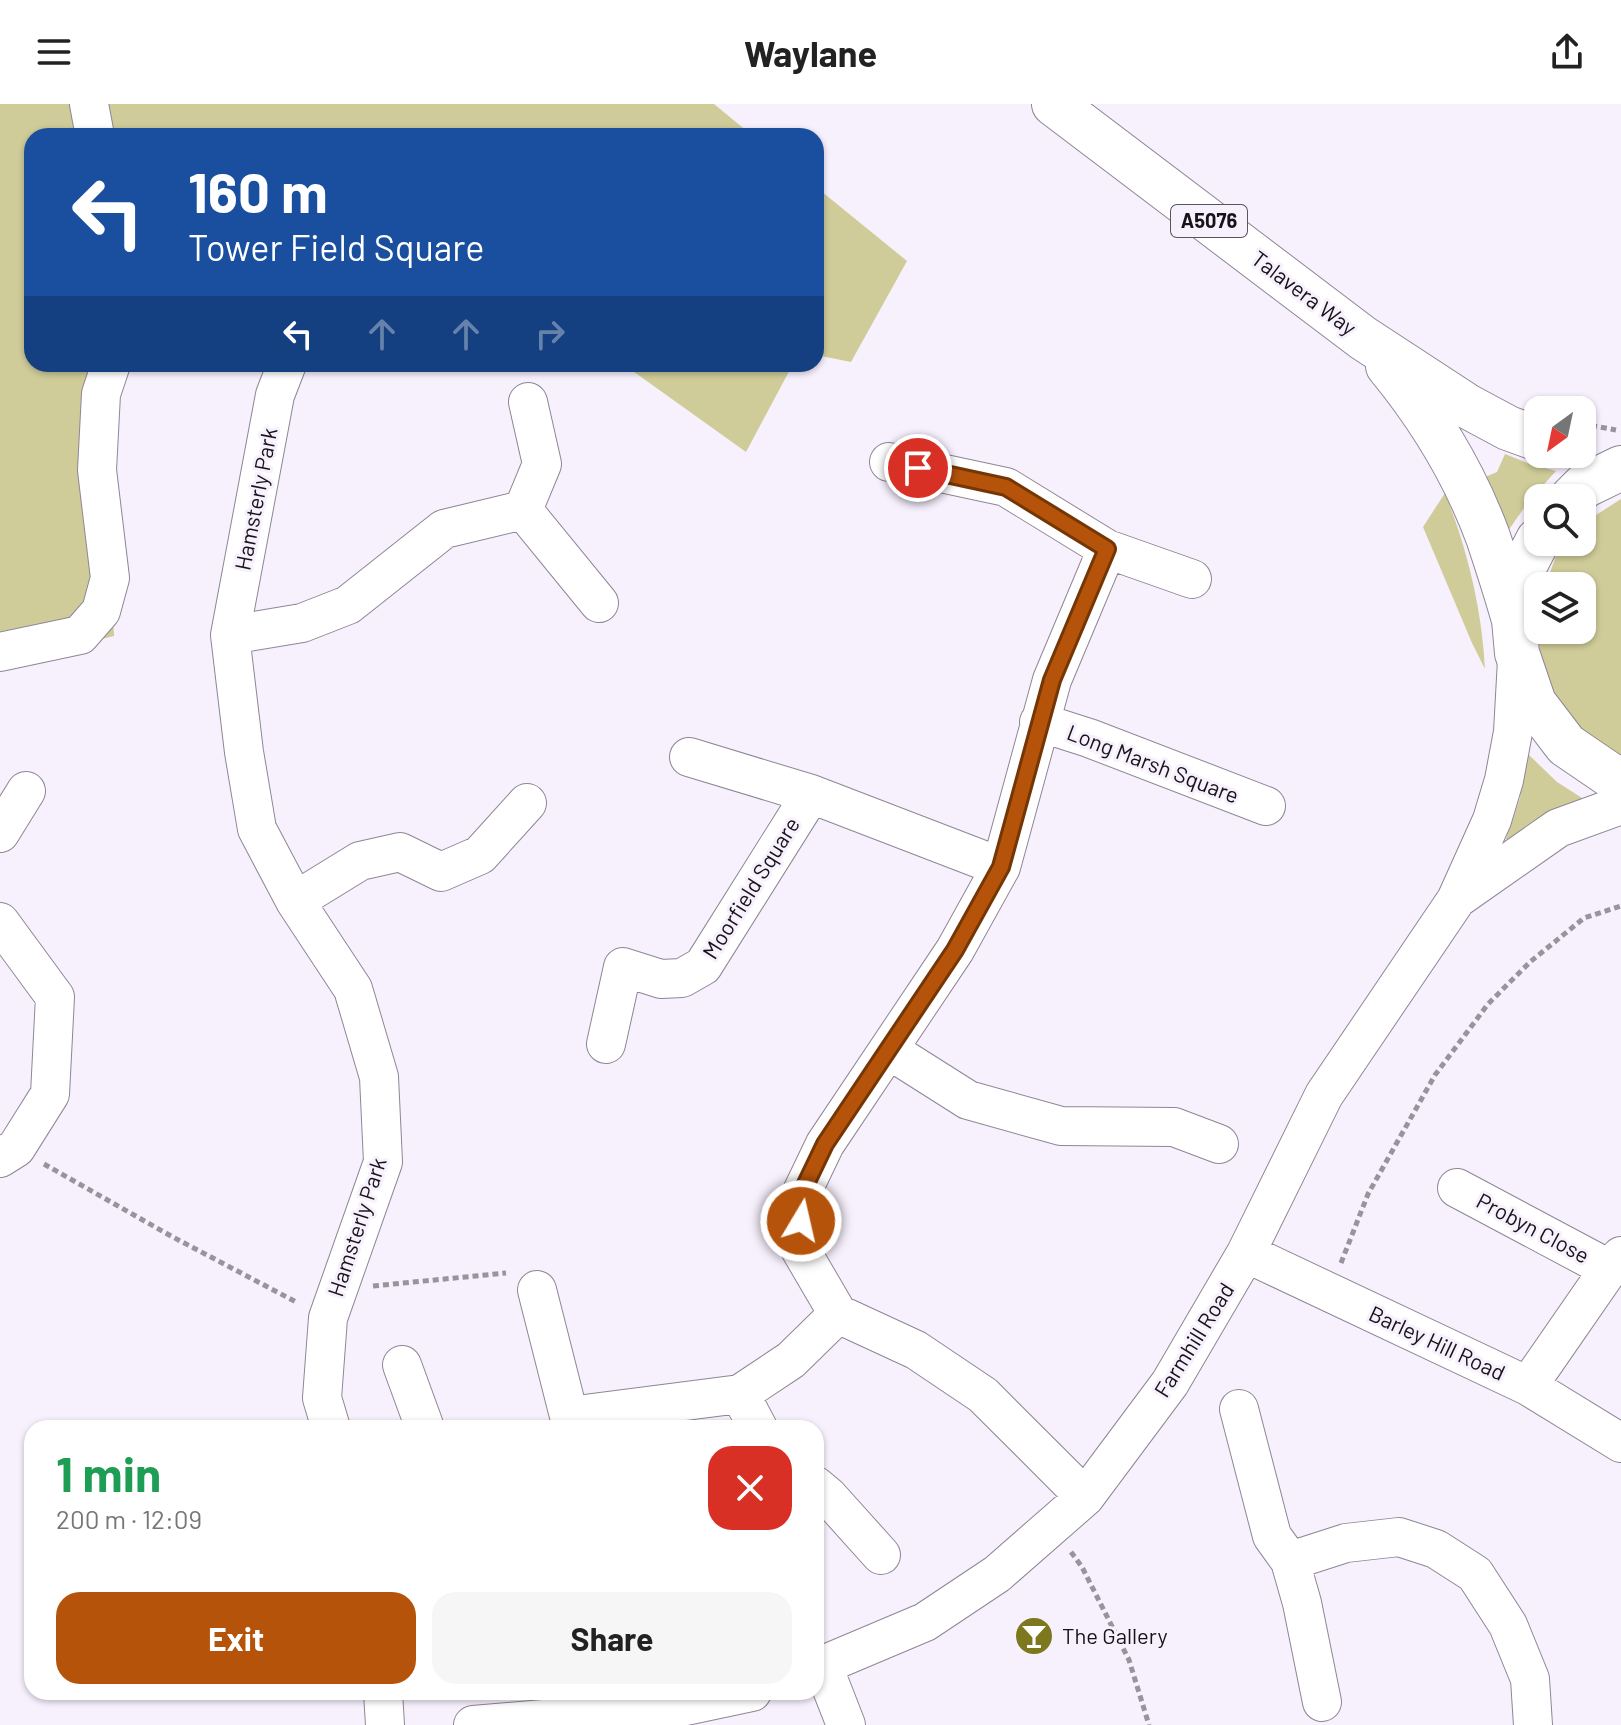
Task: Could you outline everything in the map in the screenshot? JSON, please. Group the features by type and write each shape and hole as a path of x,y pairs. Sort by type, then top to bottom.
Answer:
{"main road":[{"name":"Talavera Way","path":"1054,104 1363,338 1467,406 1524,434"},
{"name":"Talavera Way","path":"1363,338 1432,424 1463,481 1487,535 1534,703 1566,745 1610,775 1621,778"},
{"path":"1596,457 1621,461"},
{"path":"1588,484 1621,468"},
{"path":"1516,636 1523,569 1530,556"}],"street":[{"path":"89,104 94,128"},
{"path":"0,652 80,635 101,611 110,578 97,470 101,394 108,372"},
{"name":"Hamsterly Park","path":"284,372 275,395 230,635 244,752 257,829 295,901 353,989 379,1077 383,1162 328,1318 322,1398 329,1420"},
{"path":"523,510 542,464 528,402"},
{"path":"889,462 1006,487 1107,549 1192,579"},
{"path":"230,635 302,623 348,605 444,529 523,510"},
{"path":"523,510 599,603"},
{"path":"1085,1497 983,1395 916,1350 838,1314 800,1249 802,1192 825,1144 955,950 1001,867 1052,680 1107,549"},
{"name":"Farmhill Road","path":"824,1665 925,1622 997,1574 1085,1497 1170,1383 1246,1253 1324,1095 1456,900 1492,820 1504,780 1513,732 1516,636"},
{"name":"Long Marsh Square","path":"1039,722 1266,806"},
{"name":"Moorfield Square","path":"689,757 811,794 1001,867"},
{"path":"0,833 26,791"},
{"name":"Moorfield Square","path":"606,1044 623,967 661,979 682,978 703,966 811,794"},
{"path":"295,901 360,861 400,852 441,872 480,855 527,803"},
{"name":"Farmhill Road","path":"1456,900 1558,828 1621,805"},
{"path":"0,922 55,997 50,1094 8,1153"},
{"path":"889,1050 968,1100 1061,1126 1174,1127 1219,1144"},
{"name":"Probyn Close","path":"1457,1188 1615,1262 1528,1386"},
{"name":"Barley Hill Road","path":"1246,1253 1528,1386 1621,1443"},
{"path":"537,1290 569,1416 740,1394 791,1360 838,1314"},
{"path":"402,1365 422,1420"},
{"path":"740,1394 754,1420"},
{"path":"1239,1409 1272,1536 1290,1561 1302,1603 1322,1702"},
{"path":"824,1493 881,1555"},
{"path":"1290,1561 1346,1543 1399,1537 1436,1549 1475,1574 1508,1625 1530,1679 1533,1725"},
{"path":"824,1676 846,1725"},
{"path":"383,1700 385,1725"},
{"path":"473,1725 681,1707 714,1700"}],"path":[{"path":"1596,426 1621,431"},
{"path":"1330,1292 1368,1194 1435,1075 1488,1004 1530,962 1584,918 1621,906"},
{"path":"8,1153 328,1318"},
{"path":"341,1281 375,1286 514,1272 537,1290"},
{"path":"1052,1525 1082,1567 1129,1660 1149,1725"}],"shaded area":[{"path":"0,104 714,104 743,128 24,128 24,372 107,372 101,383 114,636 0,664"},
{"path":"824,194 907,261 851,362 824,357"},
{"path":"634,372 789,372 746,452"},
{"path":"1505,454 1524,462 1524,468 1556,471 1544,484 1524,484 1524,508 1503,538 1478,480 1497,472"},
{"path":"1445,493 1472,579 1481,624 1485,669 1423,527"},
{"path":"1621,499 1621,758 1583,734 1566,716 1553,693 1539,644 1596,644 1596,572 1550,572 1556,556 1596,556 1596,515"},
{"path":"1529,755 1557,782 1590,803 1513,844 1506,839 1520,798 1524,757"}],"place":[{"name":"The Gallery","path":"1034,1636"}],"route":[{"path":"801,1221 802,1192 825,1144 955,950 1001,867 1052,680 1107,549 1006,487 918,468"}]}
